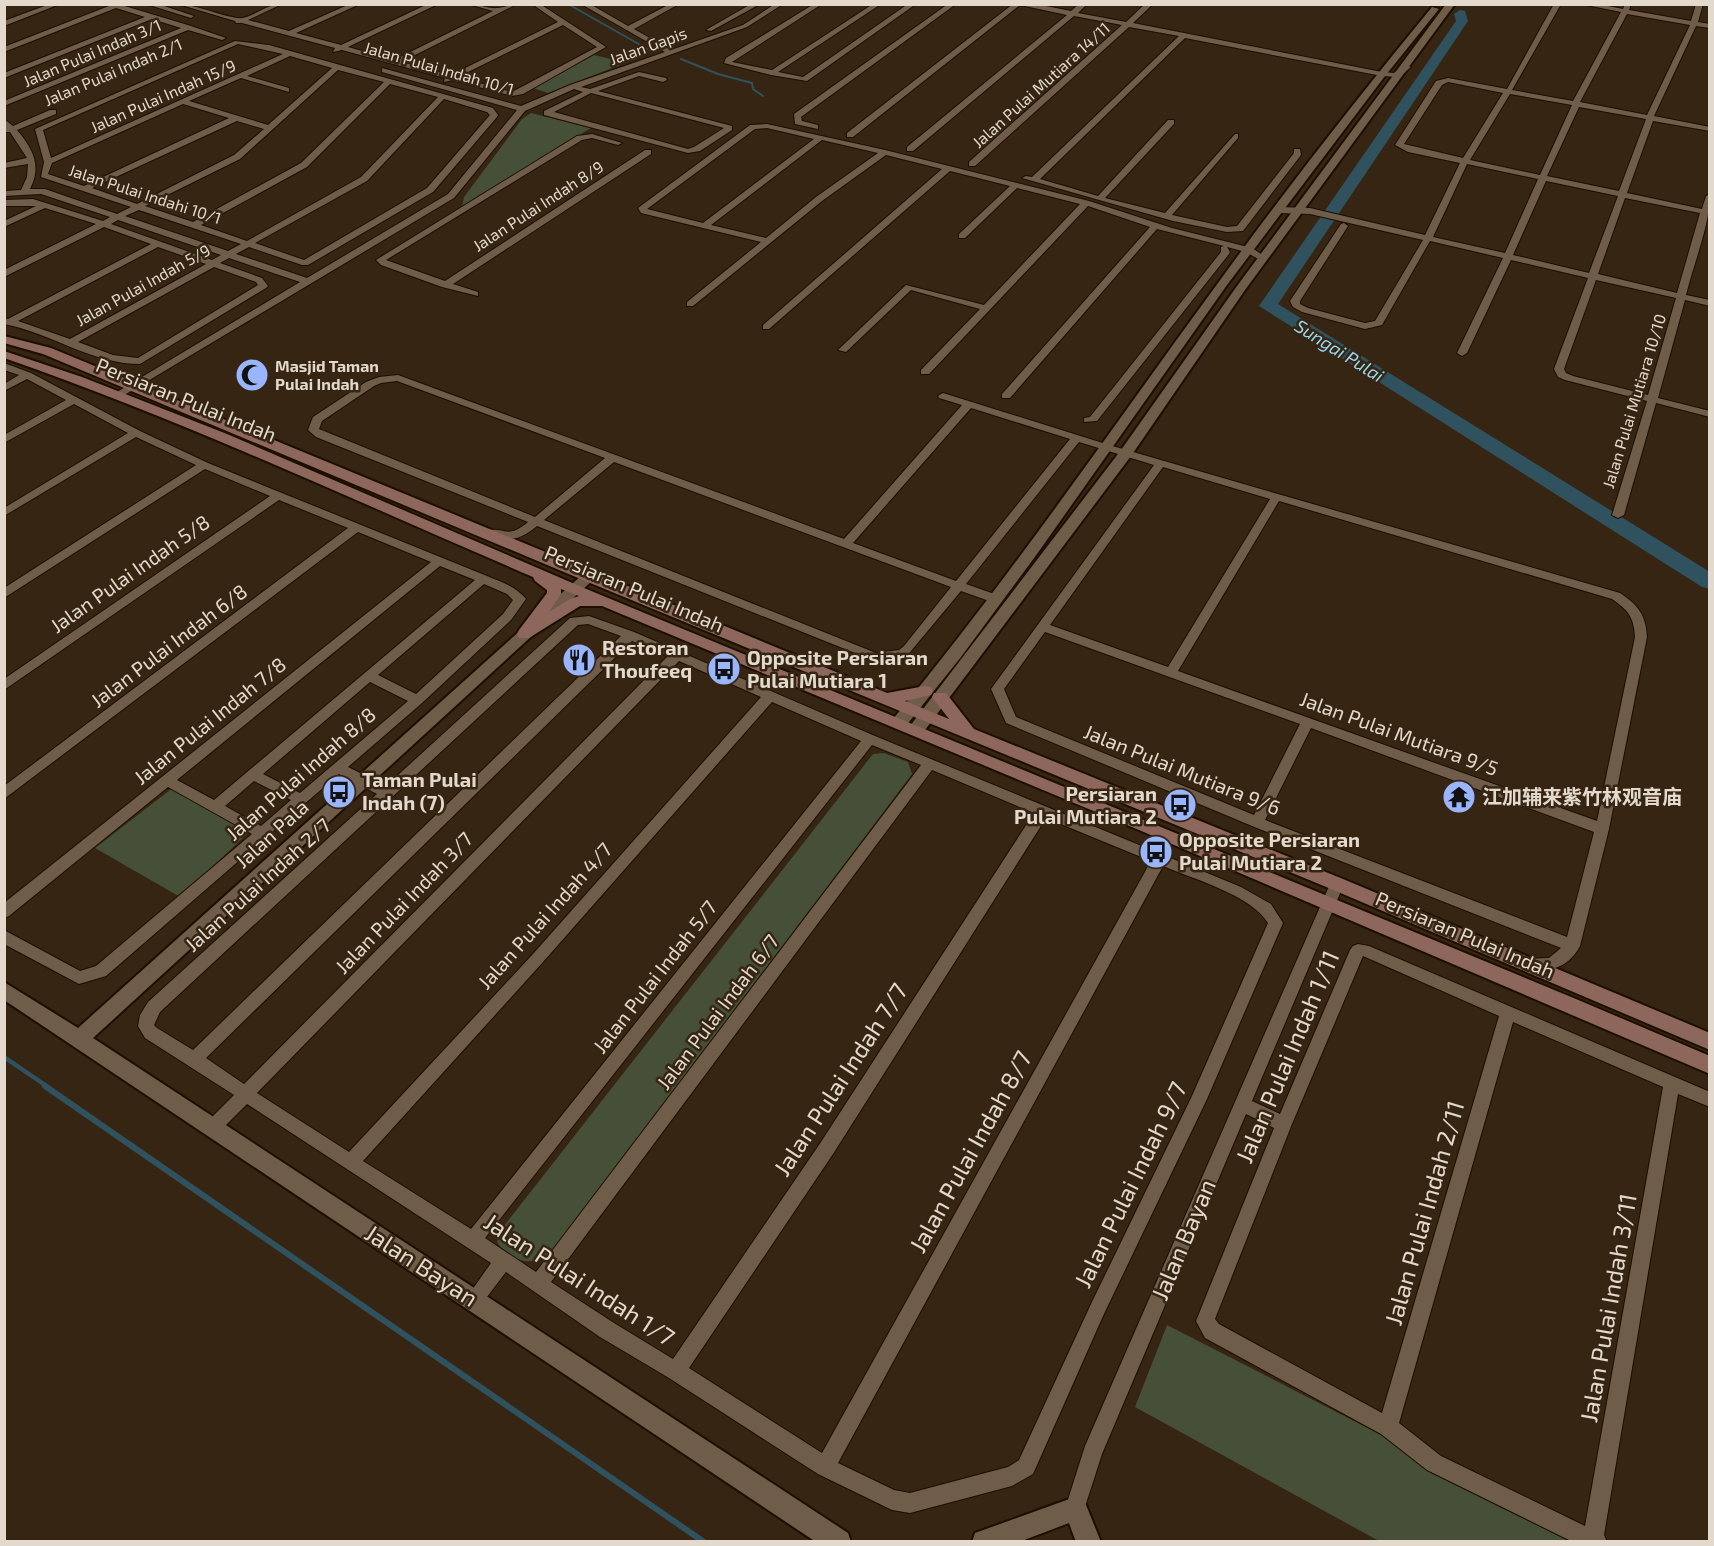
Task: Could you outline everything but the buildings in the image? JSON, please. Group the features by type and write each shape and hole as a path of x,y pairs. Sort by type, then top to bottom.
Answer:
{"main road":[{"name":"Persiaran Pulai Indah","path":"4,339 47,351 459,524 1337,884 1710,1042"},
{"name":"Persiaran Pulai Indah","path":"4,354 117,395 574,589 1331,901 1710,1065"},
{"path":"518,565 554,588 555,594 524,634"},
{"path":"524,634 580,600 632,613"},
{"path":"885,699 932,694 972,734"}],"street":[{"path":"4,24 57,4"},
{"path":"149,4 250,32"},
{"path":"181,4 196,6 240,21 508,94 520,92 602,47 535,4"},
{"path":"228,26 279,4"},
{"path":"289,34 357,4"},
{"path":"340,48 435,4"},
{"path":"471,4 500,11"},
{"path":"393,63 514,4"},
{"path":"628,29 676,4"},
{"path":"680,40 719,26 757,4"},
{"name":"Jalan Gapis","path":"522,109 573,87 745,26 780,4"},
{"path":"819,4 729,60 728,63 804,79 913,4"},
{"path":"772,72 878,4"},
{"path":"831,130 796,120 878,57 953,4"},
{"path":"850,135 1018,4"},
{"path":"1023,4 1382,74 1395,75 1407,67"},
{"path":"910,149 1083,4"},
{"name":"Jalan Pulai Mutiara 14/11","path":"972,164 1150,4"},
{"path":"932,694 996,599 1240,261 1382,74 1439,4"},
{"path":"899,723 918,712 1051,554 1126,453 1263,258 1305,210 1451,4"},
{"path":"1344,226 1295,301 1296,305 1305,310 1370,326 1379,323 1428,238 1465,161 1558,4"},
{"path":"1584,4 1627,8 1710,26"},
{"path":"1700,4 1694,23 1651,116 1559,369 1562,375 1710,414"},
{"path":"4,50 112,5 189,27"},
{"path":"590,6 670,52"},
{"path":"1462,353 1509,257 1577,102 1627,8"},
{"path":"4,76 151,16"},
{"path":"437,85 563,22"},
{"name":"Jalan Pulai Indah 2/1","path":"98,93 222,38 189,27"},
{"name":"Jalan Pulai Indah 3/1","path":"4,104 189,27"},
{"path":"1034,180 1183,36"},
{"path":"284,41 295,44"},
{"name":"Jalan Pulai Indahi 10/1","path":"289,54 237,42 45,126 39,131 48,162 44,175 297,262 311,261 430,190 494,115 490,110 442,97"},
{"path":"660,46 670,43"},
{"name":"Jalan Pulai Indah 10/1","path":"339,57 328,54 340,48"},
{"path":"289,54 442,97"},
{"name":"Jalan Pulai Indah 15/9","path":"48,162 289,54"},
{"name":"Jalan Pulai Indah 10/1","path":"117,395 451,196 522,109 372,66"},
{"path":"4,274 237,157 337,67"},
{"path":"573,87 590,91 727,126 729,128 693,151 547,113 590,91 640,74 663,80"},
{"path":"241,76 286,90"},
{"path":"1707,213 1402,148 1399,145 1443,81 1577,102 1710,129"},
{"name":"Jalan Pulai Indah 10/1","path":"194,225 304,165 388,82"},
{"name":"Jalan Pulai Indah 5/9","path":"72,342 364,179 442,97"},
{"path":"183,102 269,128"},
{"name":"Jalan Pulai Indah 2/1","path":"9,130 59,110"},
{"path":"84,189 236,118"},
{"path":"4,121 32,159 30,182 24,192"},
{"path":"1101,197 1171,122"},
{"path":"767,241 644,211 642,208 753,127 767,126 885,152 1086,203 1235,250 1240,261"},
{"path":"840,133 972,164 1224,230 1240,229 1297,151"},
{"path":"476,294 445,285 380,260 580,138 592,136 618,143"},
{"path":"1167,216 1236,136"},
{"path":"705,225 821,137"},
{"name":"Jalan Pulai Indah 8/9","path":"445,285 648,152"},
{"path":"690,304 819,199 885,152"},
{"path":"4,166 32,159"},
{"path":"766,327 948,168"},
{"path":"962,236 1016,185"},
{"path":"4,194 42,191 309,282"},
{"name":"Jalan Pulai Mutiara 10/10","path":"1618,515 1707,213 1710,196"},
{"path":"4,203 33,202 103,224 259,280 263,286 140,361 122,361 7,321"},
{"path":"925,372 1086,203"},
{"path":"4,225 44,206"},
{"path":"1279,210 1305,210 1710,303"},
{"path":"417,218 436,225"},
{"path":"1006,396 1156,225"},
{"path":"7,321 157,244"},
{"path":"1252,245 1263,258"},
{"path":"1224,246 1252,245"},
{"path":"1088,420 1093,419 1226,252 1224,246"},
{"path":"843,350 909,287 986,308"},
{"path":"4,366 27,375 136,433 204,465 483,579 216,806"},
{"path":"4,388 27,375"},
{"path":"996,599 959,586 845,545 398,378 379,380 370,384 317,419 313,426 315,433 875,657 906,652 959,586 1077,438"},
{"path":"943,396 1105,447 1616,596 1632,607 1641,619 1641,637 1602,829 1572,946 1561,960 1548,965 1515,960"},
{"path":"4,440 75,399"},
{"path":"845,545 969,404"},
{"path":"4,513 136,433"},
{"path":"459,524 508,537 518,536 612,458"},
{"path":"1042,626 1161,463"},
{"path":"4,594 204,465"},
{"name":"Jalan Pulai Indah 5/8","path":"4,686 278,495"},
{"path":"1171,672 1276,497"},
{"name":"Jalan Pulai Indah 6/8","path":"4,794 356,528"},
{"name":"Jalan Pulai Indah 7/8","path":"4,912 439,561"},
{"name":"Jalan Pala","path":"79,1039 588,577"},
{"name":"Jalan Pulai Indah 8/8","path":"4,936 79,978 101,971 417,700 507,617 520,599 511,591 483,579"},
{"name":"Jalan Pulai Indah 2/7","path":"154,1007 574,621 589,620 630,635"},
{"name":"Jalan Pulai Mutiara 9/5","path":"1042,626 1602,829"},
{"name":"Jalan Pulai Mutiara 9/6","path":"1042,626 997,689 1011,720 1257,822 1572,946"},
{"path":"194,1059 630,635 769,696 1160,860"},
{"name":"Jalan Pulai Indah 3/7","path":"212,1128 676,656"},
{"path":"370,677 417,700"},
{"name":"Jalan Pulai Indah 4/7","path":"350,1163 538,958 769,696"},
{"path":"916,730 918,712"},
{"path":"1257,822 1307,723"},
{"name":"Jalan Pulai Indah 5/7","path":"473,1240 870,738"},
{"name":"Jalan Pulai Indah 6/7","path":"538,1284 930,764"},
{"path":"339,768 388,793"},
{"path":"253,775 302,800"},
{"path":"168,781 262,833"},
{"name":"Jalan Pulai Indah 7/7","path":"676,1371 827,1148 1042,811"},
{"name":"Jalan Pulai Indah 9/7","path":"1026,1467 1097,1310 1199,1099 1276,923 1271,912 1252,898 1160,860"},
{"name":"Jalan Pulai Indah 8/7","path":"825,1467 956,1225 1160,860"},
{"name":"Jalan Bayan","path":"1075,1509 1092,1453 1337,884"},
{"name":"Jalan Pulai Indah 1/11","path":"1388,1427 1212,1331 1205,1321 1356,953 1364,950 1508,1012"},
{"name":"Jalan Bayan","path":"4,990 838,1542"},
{"name":"Jalan Pulai Indah 1/7","path":"154,1007 148,1015 146,1026 151,1033 504,1260 607,1330 676,1371 825,1467 892,1500 910,1503 1012,1476 1026,1467"},
{"path":"1508,1012 1710,1100"},
{"name":"Jalan Pulai Indah 2/11","path":"1388,1427 1508,1012"},
{"name":"Jalan Pulai Indah 3/11","path":"1595,1541 1672,1084"},
{"path":"1242,1104 1284,1124"},
{"path":"474,1300 504,1260"},
{"path":"1388,1427 1434,1463 1595,1541"},
{"path":"984,1542 1075,1509 1089,1542"}],"green space":[{"path":"628,49 643,56 548,93 533,88 594,55 611,59"},
{"path":"531,113 591,128 462,206 464,197 522,119"},
{"path":"884,753 908,762 912,774 549,1256 527,1261 507,1253 497,1242 500,1231 873,754"},
{"path":"170,790 174,790 246,831 246,835 180,897 95,848"},
{"path":"1167,1325 1588,1541 1379,1541 1135,1407"}],"waterway":[{"path":"568,4 651,51"},
{"name":"Sungai Pulai","path":"1460,14 1462,21 1268,306 1710,582"},
{"path":"681,59 718,74 752,83 753,89 763,96"},
{"path":"4,1057 48,1087"},
{"path":"45,1086 704,1542"}],"place":[{"name":"Masjid Taman Pulai Indah","path":"252,375"},
{"name":"Restoran Thoufeeq","path":"579,660"},
{"name":"Opposite Persiaran Pulai Mutiara 1","path":"724,669"},
{"name":"Taman Pulai Indah (7)","path":"339,792"},
{"name":"江加辅来紫竹林观音庙","path":"1459,797"},
{"name":"Persiaran Pulai Mutiara 2","path":"1180,805"},
{"name":"Opposite Persiaran Pulai Mutiara 2","path":"1156,852"}]}
